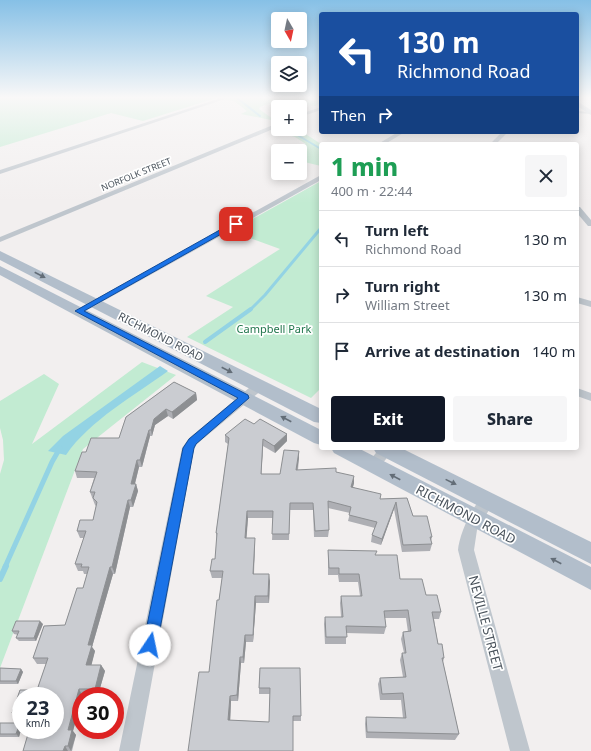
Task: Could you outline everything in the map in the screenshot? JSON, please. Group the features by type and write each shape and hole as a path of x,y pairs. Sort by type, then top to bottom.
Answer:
{"main road":[{"name":"RICHMOND ROAD","path":"0,255 319,416"},
{"name":"RICHMOND ROAD","path":"0,270 319,437"},
{"name":"RICHMOND ROAD","path":"357,450 382,453 488,500 591,554"},
{"name":"RICHMOND ROAD","path":"382,453 476,519 591,579"}],"street":[{"path":"0,172 119,133"},
{"name":"NORFOLK STREET","path":"0,240 259,133"},
{"path":"384,142 398,134"},
{"path":"495,142 503,134"},
{"path":"79,311 319,177"},
{"path":"579,211 591,224"},
{"path":"579,301 591,304"},
{"path":"130,751 188,448 193,442 259,386"},
{"path":"579,393 591,397"},
{"name":"NEVILLE STREET","path":"488,500 469,529 465,540 466,550 520,751"}],"green space":[{"path":"0,133 46,133 0,147"},
{"path":"307,135 319,143 319,166 307,163 306,144 292,136"},
{"name":"Campbell Park","path":"319,182 319,390 311,398 187,337 233,307 206,296 280,249 231,231"},
{"path":"142,362 176,375 83,449 0,668 0,474 4,460 3,440 0,428 0,401 44,374 59,384 32,444"}],"water":[{"path":"160,366 168,371 113,409 87,431 66,455 48,451 63,436"}],"building":[{"path":"174,382 196,393 172,412 166,409 154,419 140,460 137,460 131,484 136,484 131,500 128,500 112,567 110,567 88,645 92,645 86,665 101,665 96,687 72,687 72,715 68,730 72,730 68,746 65,746 63,751 23,751 27,739 64,739 64,687 38,687 48,658 33,658 44,626 65,625 77,588 83,588 89,567 81,567 82,564 75,564 86,531 77,531 80,520 93,520 97,502 93,498 95,492 90,492 97,472 75,471 82,452 86,452 91,438 119,438 126,417"},
{"path":"245,419 254,424 260,419 287,434 274,446 263,439 261,474 280,474 284,450 299,451 296,470 336,468 336,472 354,476 351,487 381,494 380,499 407,498 413,516 427,516 432,537 430,537 432,544 403,545 396,502 382,539 372,535 377,522 349,515 351,507 328,501 329,530 315,531 313,503 290,503 289,534 272,534 273,511 247,511 245,538 255,538 253,574 269,574 268,596 255,596 253,635 245,635 243,657 240,657 237,695 230,696 228,720 269,722 270,688 259,688 260,668 300,668 301,716 293,716 293,751 188,751 199,672 209,672 217,600 219,600 223,571 210,571 212,559 215,559 216,533 229,438 225,435"},
{"path":"328,550 377,551 375,555 397,555 400,579 422,579 426,595 437,595 441,612 432,612 438,644 442,644 444,658 442,658 459,734 367,732 366,717 406,718 403,693 382,694 380,678 406,677 402,653 406,653 403,632 411,631 408,610 384,611 386,627 346,626 347,637 326,637 325,617 343,617 341,596 362,596 359,574 339,574 339,568 329,568"},
{"path":"16,621 40,621 34,638 16,638 19,631 12,631"},
{"path":"0,668 21,669 16,681 0,681"},
{"path":"0,723 12,723 12,734 0,734"}],"waterway":[{"path":"299,136 319,148"},
{"path":"251,309 265,295 319,230"},
{"path":"205,342 251,309"},
{"path":"5,567 52,462 60,448"},
{"path":"0,579 6,566"}],"route":[{"path":"150,645 188,448 190,444 244,398 79,311 236,224"}]}
